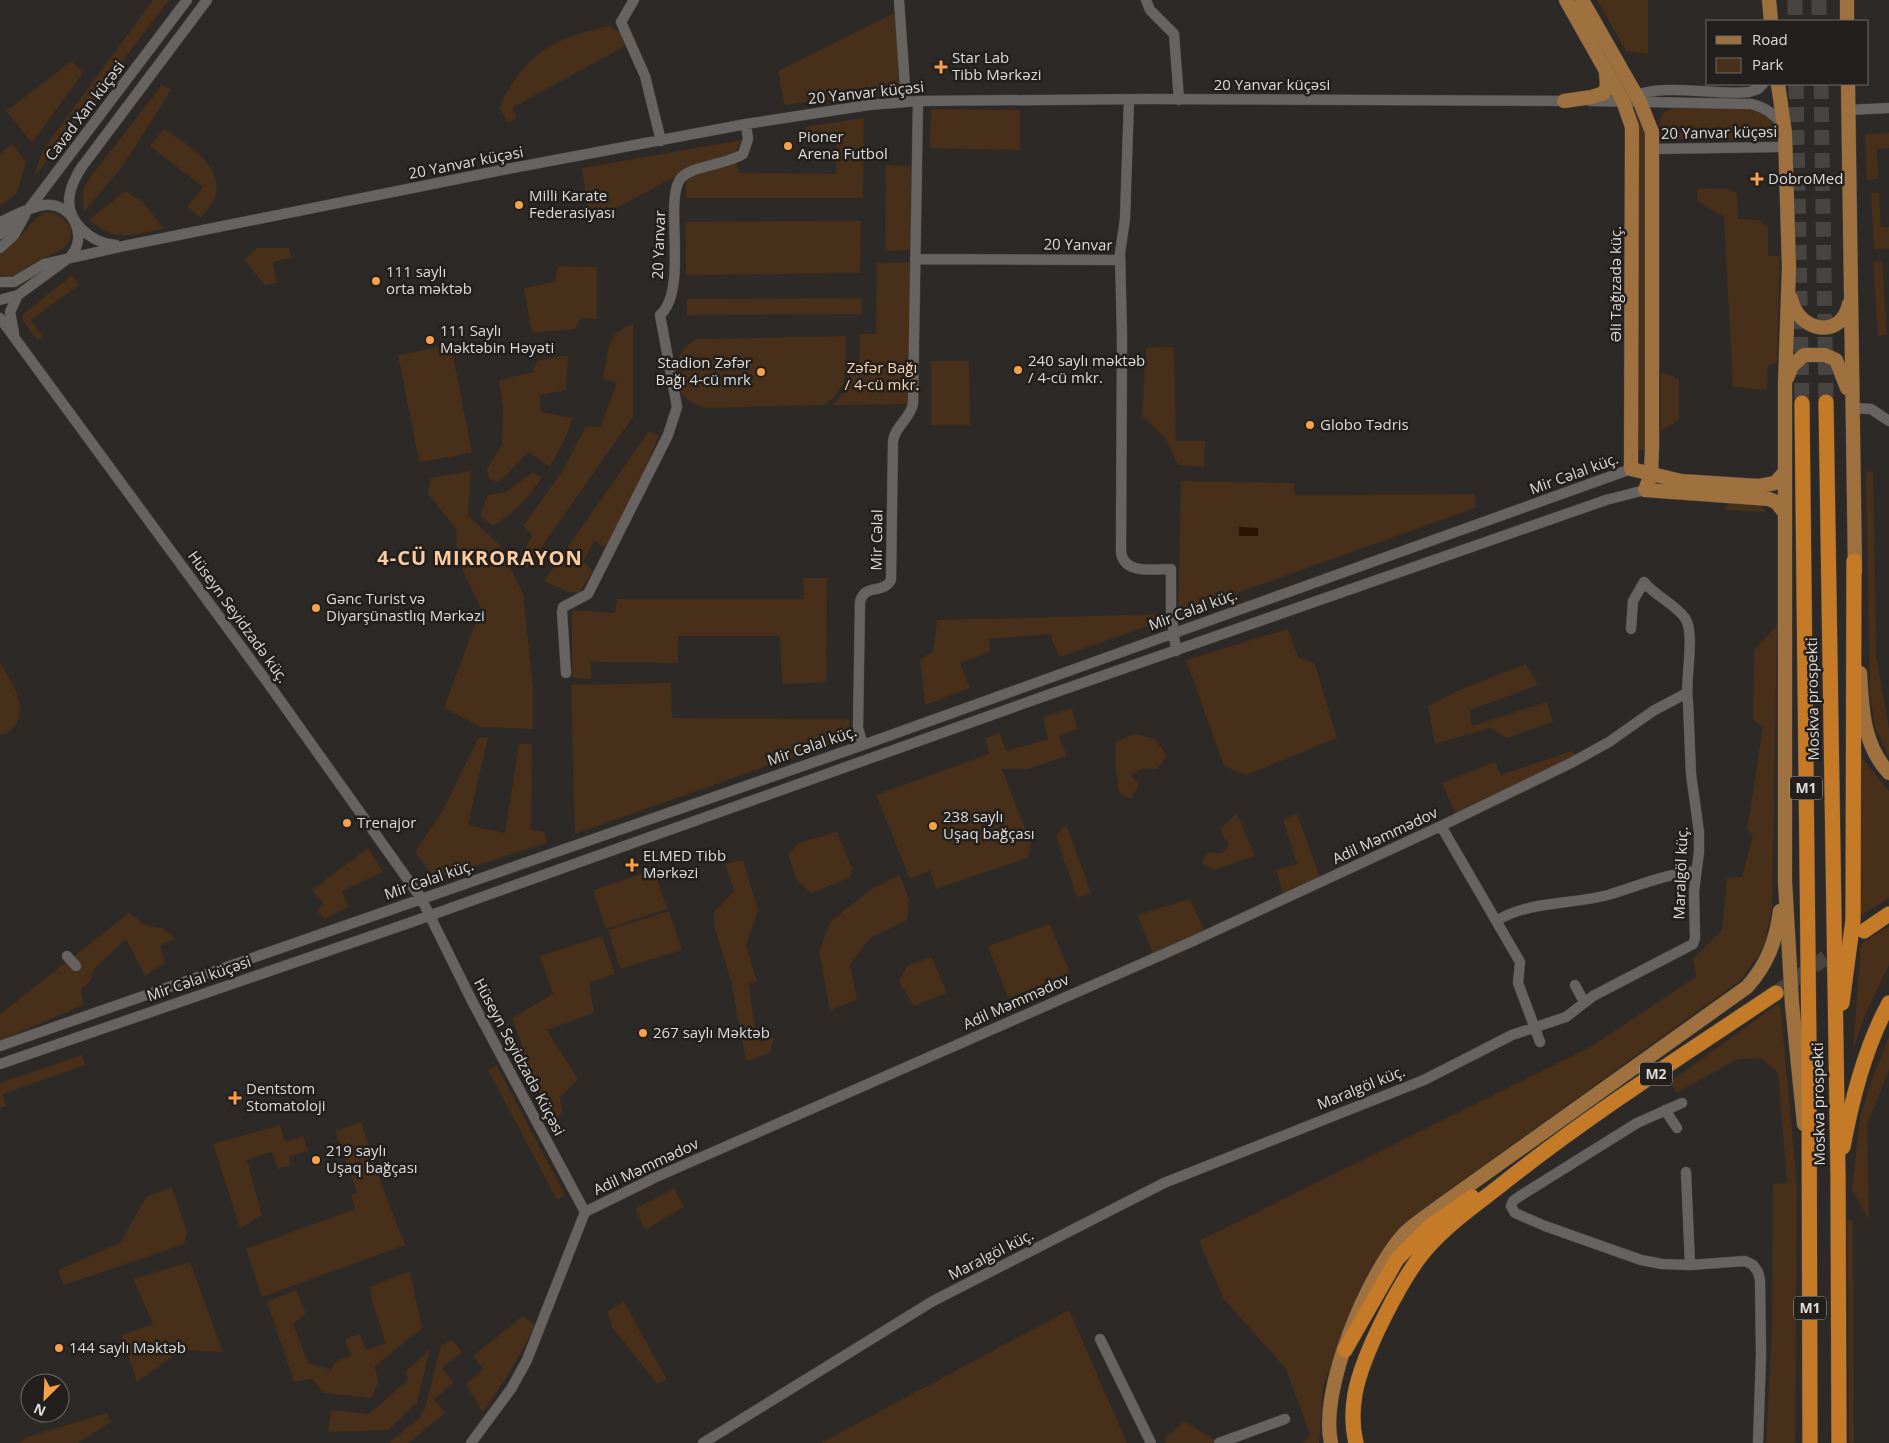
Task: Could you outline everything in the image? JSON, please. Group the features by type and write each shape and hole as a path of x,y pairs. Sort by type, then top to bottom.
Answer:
{"highway":[{"name":"Moskva prospekti","path":"1826,402 1838,1176"},
{"name":"Moskva prospekti","path":"1802,403 1809,1173"},
{"path":"1835,1049 1853,920 1854,561"},
{"path":"1864,931 1889,914"},
{"name":"M2","path":"1536,1157 1776,993"},
{"path":"1838,1176 1861,1073 1871,1042 1889,1002"},
{"path":"1345,1350 1369,1304 1407,1247 1443,1216 1536,1157"},
{"path":"1356,1443 1353,1413 1359,1376 1397,1294 1412,1268 1428,1247 1447,1228 1536,1157"},
{"name":"M1","path":"1809,1173 1810,1443"},
{"name":"M1","path":"1838,1176 1839,1443"}],"main road":[{"name":"Əli Tağızadə küç.","path":"1566,0 1631,118 1633,134 1631,469"},
{"path":"1582,0 1639,98 1651,127 1653,149 1652,452 1651,475 1645,490"},
{"path":"1769,0 1771,20"},
{"path":"1771,20 1774,0"},
{"path":"1846,2 1847,20"},
{"path":"1564,101 1592,97 1604,93 1608,75"},
{"path":"1778,85 1785,147 1789,282 1795,312 1799,318 1814,326 1830,326 1838,323 1848,310 1851,292"},
{"path":"1848,85 1854,561 1863,715 1873,751 1889,773"},
{"name":"Moskva prospekti","path":"1785,881 1784,383 1789,282"},
{"path":"1784,383 1798,359 1804,355 1814,353 1825,355 1836,360 1841,368 1852,408"},
{"path":"1631,450 1636,456 1642,458 1652,452"},
{"path":"1631,469 1681,481 1758,486 1775,483 1785,472"},
{"path":"1631,469 1645,490"},
{"path":"1645,490 1768,499 1776,502 1785,513"},
{"path":"1785,881 1793,1020 1809,1173"},
{"path":"1331,1443 1328,1422 1330,1400 1345,1350 1362,1305 1383,1264 1404,1235 1418,1222 1747,987 1759,974 1771,951 1778,926 1785,881"}],"street":[{"name":"Cavad Xan küçəsi","path":"0,234 28,210 187,0"},
{"name":"Cavad Xan küçəsi","path":"70,257 76,250 79,240 78,229 71,212 70,195 81,168 207,0"},
{"path":"634,0 621,22 645,76 661,141"},
{"path":"900,0 906,101"},
{"path":"1146,0 1150,10 1174,34 1179,100"},
{"path":"1639,98 1663,91 1742,93 1754,91 1762,85"},
{"path":"1639,98 1751,104 1774,114 1784,129"},
{"name":"20 Yanvar küçəsi","path":"0,282 14,282 34,268 70,257 506,169 746,124 838,109 906,101 1623,101 1639,98"},
{"name":"20 Yanvar","path":"1129,100 1125,218 1120,244 1122,559 1126,564 1137,568 1171,569 1173,633"},
{"path":"915,259 918,101"},
{"path":"1848,110 1889,108"},
{"name":"20 Yanvar","path":"566,673 563,607 588,594 665,443 677,406 660,315 670,299 675,256 674,230 678,184 686,174 743,154 748,139 746,124"},
{"name":"20 Yanvar küçəsi","path":"1653,149 1785,147"},
{"path":"0,222 44,205 55,206 69,213 84,232 97,241 124,246"},
{"path":"0,248 14,235 28,210"},
{"path":"1,300 18,295 70,257"},
{"name":"20 Yanvar","path":"915,259 1120,260"},
{"name":"Mir Cəlal","path":"863,744 858,728 860,602 863,593 868,589 884,588 892,580 894,435 908,416 913,404 915,259"},
{"path":"16,339 10,312 18,295"},
{"name":"Hüseyn Seyidzadə küç.","path":"0,318 270,686 421,898 429,914"},
{"path":"1852,408 1871,409 1889,421"},
{"name":"Mir Cəlal küç.","path":"0,1046 863,744 1631,469"},
{"path":"429,914 1484,542 1606,500 1645,490"},
{"path":"1478,524 1484,542"},
{"name":"Maralgöl küç.","path":"703,1443 933,1301 1164,1183 1424,1080 1504,1039 1566,1017 1584,1002 1625,978 1693,944 1695,938 1694,898 1699,852 1698,821 1691,774 1688,702 1685,694 1689,682 1688,624 1681,613 1644,582 1632,601 1631,629"},
{"path":"1173,633 1176,651"},
{"name":"Adil Məmmədov","path":"471,1443 512,1389 526,1360 585,1212 654,1178 1191,942 1441,826 1571,763 1685,694"},
{"path":"1441,826 1520,962 1518,983 1540,1042"},
{"path":"1496,921 1533,905 1607,895 1664,876 1696,871"},
{"name":"Mir Cəlal küçəsi","path":"0,1064 409,923 429,914"},
{"name":"Hüseyn Seyidzadə Küçəsi","path":"429,914 473,1003 585,1212"},
{"path":"66,956 76,966"},
{"path":"1575,985 1584,1002"},
{"path":"1682,1103 1637,1123 1520,1196 1511,1206 1515,1213 1545,1226 1641,1260 1662,1264 1690,1265 1745,1261 1753,1265 1758,1272 1761,1355 1758,1443"},
{"path":"1665,1110 1677,1128"},
{"path":"1686,1172 1690,1265"},
{"path":"1100,1339 1151,1443"},
{"path":"1218,1443 1285,1419"}],"green space":[{"path":"153,0 169,0 33,179 41,155 53,136"},
{"path":"1597,0 1648,0 1648,54 1626,51"},
{"path":"896,12 899,90 784,105 778,71"},
{"path":"609,26 621,33 634,62 625,46 512,108 517,118 508,123 500,109 503,100 516,78 536,56 557,42 569,37"},
{"path":"72,61 83,73 32,143 6,111"},
{"path":"162,85 171,90 122,167 83,213 83,189 91,176"},
{"path":"1724,107 1762,113 1772,121 1776,140 1670,139 1663,134 1659,123 1664,112 1672,108"},
{"path":"931,109 1020,110 1020,150 930,148"},
{"path":"1638,112 1645,130 1646,165 1645,450 1638,450 1639,165 1638,128 1634,113"},
{"path":"864,118 863,198 686,198 685,177 679,175 597,218 589,217 582,168 742,140 734,154 739,173 836,174 837,136 805,135 805,127"},
{"path":"164,129 192,148 208,164 213,173 216,183 216,195 212,204 201,218 187,207 203,187 150,146"},
{"path":"1889,133 1889,148 1877,149 1878,179 1867,180 1865,134"},
{"path":"12,144 26,162 17,193 0,206 0,154"},
{"path":"886,165 911,166 910,250 885,251"},
{"path":"1698,188 1727,189 1737,193 1738,219 1759,220 1768,227 1768,256 1780,256 1777,362 1768,366 1767,390 1733,387 1724,217 1697,201"},
{"path":"125,191 143,202 164,229 133,235 116,235 107,232 89,220"},
{"path":"1879,192 1881,227 1889,227 1889,249 1874,249 1871,193"},
{"path":"45,212 57,214 68,224 71,228 69,242 60,251 35,262 11,277 0,275 0,254 19,238 36,218"},
{"path":"861,221 860,273 686,275 686,222"},
{"path":"257,248 289,248 292,258 273,262 277,283 265,285 244,260"},
{"path":"1882,261 1887,335 1878,336 1873,262"},
{"name":"Zəfər Bağı / 4-cü mkr.","path":"910,262 910,404 832,405 847,387 851,376 852,363 859,362 860,334 876,334 877,263"},
{"path":"558,266 597,267 597,319 581,318 575,329 532,333 524,288 555,282"},
{"path":"72,275 79,285 31,320 43,336 37,340 23,321 22,315"},
{"path":"862,298 862,314 687,315 687,299"},
{"path":"633,324 633,417 526,569 518,560 532,536 523,526 563,470 586,426 600,427 617,383 603,378 610,345 618,332"},
{"name":"Stadion Zəfər Bağı 4-cü mrk","path":"846,336 846,375 840,391 824,405 707,408 685,398 678,388 676,372 680,356 690,343 697,339"},
{"path":"451,345 472,453 419,462 398,355"},
{"path":"1174,347 1176,441 1205,441 1204,467 1178,465 1166,439 1142,416 1146,348"},
{"path":"568,356 566,390 540,395 541,412 573,418 564,441 550,467 528,452 503,479 497,482 489,479 487,469 502,444 503,409 499,380 533,372 537,361"},
{"path":"931,361 969,361 970,425 931,425"},
{"path":"1661,372 1679,379 1679,420 1661,431"},
{"path":"649,431 659,436 629,506 605,547 594,541 583,562 593,571 579,593 568,592 544,581"},
{"path":"471,471 468,516 500,545 523,594 533,687 533,729 481,727 444,708 481,608 459,560 456,540 457,530 428,494 430,478"},
{"path":"1873,471 1876,654 1889,728 1889,757 1875,727 1870,696 1866,472"},
{"path":"532,473 542,477 532,492 508,515 493,526 480,516 488,495 506,492"},
{"path":"1181,481 1294,483 1295,495 1475,494 1475,508 1178,614"},
{"path":"1729,503 1761,506 1767,512 1724,510"},
{"path":"803,578 827,578 826,682 782,684 780,636 678,636 678,663 591,662 591,679 572,678 572,610 615,613 617,599 804,599"},
{"path":"1166,614 1166,620 1059,657 1050,634 989,639 990,652 960,663 970,688 925,705 920,659 933,652 937,620"},
{"path":"1777,625 1772,909 1764,947 1741,980 1416,1214 1397,1232 1379,1256 1348,1319 1323,1387 1319,1443 1303,1443 1310,1435 1286,1369 1223,1298 1199,1241 1592,1046 1696,977 1693,959 1722,930 1727,878 1742,877 1753,835 1747,829 1763,727 1753,719 1754,650"},
{"path":"1288,629 1298,657 1315,664 1337,738 1246,775 1224,766 1186,660"},
{"path":"0,662 13,684 20,708 16,724 7,733 0,735"},
{"path":"1526,664 1538,685 1470,710 1472,726 1547,702 1553,722 1507,738 1490,728 1435,744 1428,706 1457,691"},
{"path":"671,683 672,718 849,719 851,736 575,834 571,685"},
{"path":"1072,708 1077,729 1059,736 1067,756 1027,769 1002,769 1031,844 1028,858 936,889 930,871 910,879 876,795 989,754 985,738 1000,733 1006,751 1048,739 1043,717"},
{"path":"1134,734 1155,739 1167,756 1157,769 1142,769 1131,775 1139,785 1131,799 1119,793 1115,763 1116,742"},
{"path":"488,737 468,825 505,833 519,744 532,744 531,830 544,832 547,843 440,877 436,872 430,873 415,851 442,812 478,738"},
{"path":"1572,751 1576,755 1456,814 1442,783 1495,762 1501,775"},
{"path":"1861,757 1889,791 1889,898 1860,916"},
{"path":"1237,813 1255,856 1214,870 1202,863 1207,853 1222,853 1229,846 1220,829"},
{"path":"1297,814 1320,877 1283,894 1276,870 1297,864 1283,820"},
{"path":"1066,824 1091,893 1077,898 1056,836"},
{"path":"837,832 852,868 850,878 811,893 797,881 788,854 798,843"},
{"path":"368,848 383,872 342,891 348,907 325,919 317,911 323,903 312,890"},
{"path":"743,860 758,910 746,946 757,981 749,984 754,1023 760,1042 774,1037 770,1053 746,1061 731,981 715,929 714,912 734,891 725,864"},
{"path":"654,870 667,909 606,929 593,890"},
{"path":"900,875 909,900 907,920 870,938 850,965 857,999 830,1011 819,952 830,922 870,890"},
{"path":"1190,899 1204,930 1153,953 1137,915"},
{"path":"669,911 682,950 620,969 608,930"},
{"path":"129,913 147,926 162,928 176,938 160,946 165,963 145,976 126,939 95,968 90,981 81,989 83,1005 0,1041 0,1014"},
{"path":"1050,924 1070,973 1008,998 988,946"},
{"path":"1889,926 1889,965 1867,1011 1853,1049 1861,944"},
{"path":"602,936 615,974 589,983 594,1013 547,1030 578,1079 560,1097 562,1112 555,1121 520,1058 525,1053 512,1018 553,994 540,956"},
{"path":"932,957 947,993 914,1006 899,982 907,966"},
{"path":"1780,1002 1797,1185 1795,1443 1766,1443 1772,1329 1773,1184 1787,1183 1778,1073 1760,1058 1738,1059 1677,1093 1670,1082"},
{"path":"1889,1036 1889,1070 1867,1125 1869,1220 1852,1190 1860,1118 1872,1079"},
{"path":"82,1055 85,1065 3,1094 6,1106 0,1108 0,1083"},
{"path":"497,1066 565,1195 557,1200 488,1070"},
{"path":"361,1122 405,1245 262,1297 246,1249 355,1209 351,1195 357,1193 335,1131"},
{"path":"280,1125 285,1142 303,1136 308,1151 289,1157 291,1165 278,1169 272,1152 247,1160 262,1215 240,1228 213,1144"},
{"path":"172,1187 187,1232 184,1244 64,1285 58,1270 120,1243 146,1197"},
{"path":"674,1188 684,1207 645,1230 635,1209"},
{"path":"1847,1219 1853,1221 1854,1443 1849,1443"},
{"path":"190,1262 223,1352 182,1350 137,1382 121,1335 153,1324 133,1279"},
{"path":"410,1271 422,1328 375,1366 378,1383 371,1398 324,1393 312,1379 294,1382 267,1302 296,1290 306,1313 293,1324 308,1363 331,1370 336,1361 351,1356 345,1339 360,1334 366,1350 386,1343 372,1301 370,1287"},
{"path":"623,1302 667,1380 657,1384 612,1327 607,1311"},
{"path":"1069,1310 1127,1443 821,1443"},
{"path":"523,1316 536,1325 508,1375 483,1412 466,1385 483,1369 473,1356"},
{"path":"452,1340 462,1352 442,1368 454,1383 434,1399 445,1413 408,1443 389,1443 419,1418 425,1408 441,1345"},
{"path":"430,1349 417,1403 388,1430 328,1432 331,1410 369,1414 408,1380 406,1371"},
{"path":"107,1413 111,1422 78,1443 19,1443 27,1437"},
{"path":"1184,1421 1220,1443 1166,1443 1165,1438"}],"shaded area":[{"path":"1239,527 1258,528 1258,536 1239,536"}],"tunnel":[{"path":"1795,0 1795,20"},
{"path":"1819,0 1819,20"},
{"path":"1796,85 1802,403"},
{"path":"1821,85 1826,402"},
{"path":"1776,993 1842,946"}],"place":[{"name":"Star Lab Tibb Mәrkәzi","path":"941,67"},
{"name":"Pioner Arena Futbol","path":"788,146"},
{"name":"DobroMed","path":"1757,179"},
{"name":"Milli Karate Federasiyası","path":"519,205"},
{"name":"111 saylı orta məktəb","path":"376,281"},
{"name":"111 Saylı Məktəbin Həyəti","path":"430,340"},
{"name":"240 saylı məktəb / 4-cü mkr.","path":"1018,370"},
{"name":"Stadion Zəfər Bağı 4-cü mrk","path":"761,372"},
{"name":"Globo Tədris","path":"1310,425"},
{"name":"Gənc Turist və Diyarşünastlıq Mərkəzi","path":"316,608"},
{"name":"Trenajor","path":"347,823"},
{"name":"238 saylı Uşaq bağçası","path":"933,826"},
{"name":"ELMED Tibb Mərkəzi","path":"632,865"},
{"name":"267 saylı Məktəb","path":"643,1033"},
{"name":"Dentstom Stomatoloji","path":"235,1098"},
{"name":"219 saylı Uşaq bağçası","path":"316,1160"},
{"name":"144 saylı Məktəb","path":"59,1348"}],"district":[{"name":"4-CÜ MIKRORAYON","path":"480,558"}]}
